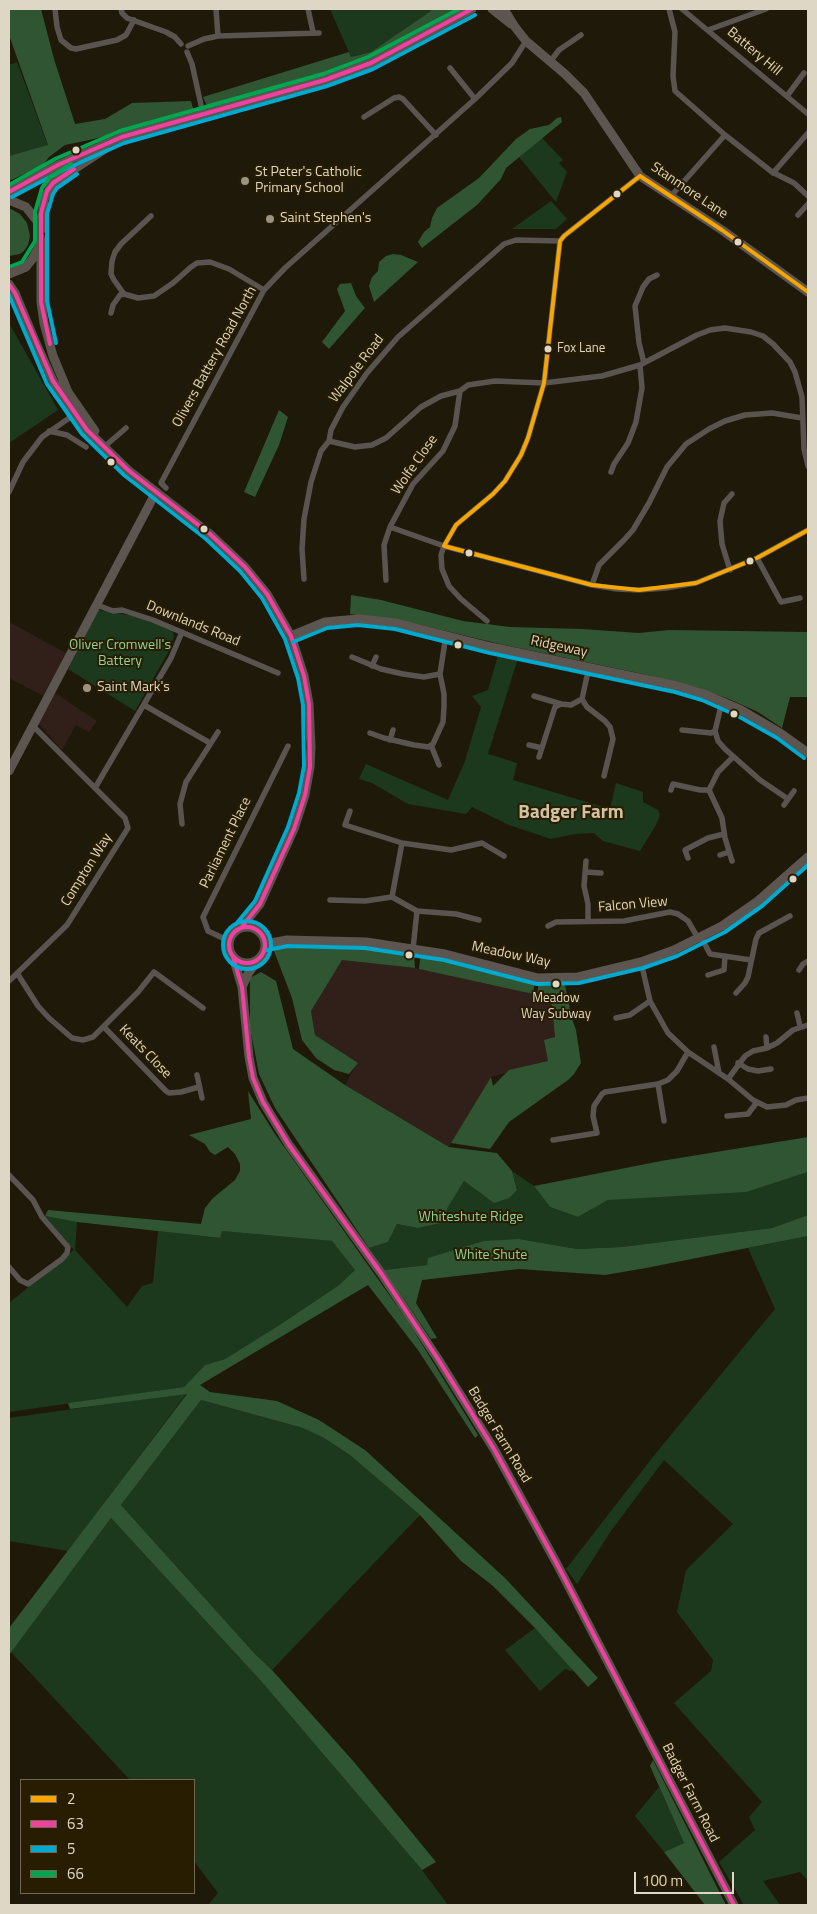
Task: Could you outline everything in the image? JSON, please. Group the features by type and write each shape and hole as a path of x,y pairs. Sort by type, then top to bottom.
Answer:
{"main road":[{"path":"9,200 26,207 37,221 41,238 41,302 44,323 53,356 68,392 105,446"},
{"path":"9,274 26,267 33,258 41,238"},
{"path":"9,284 15,293 34,341 54,381 75,414 118,461 210,534 245,567 271,599 291,636 304,676 309,704 310,767 305,795 294,829 260,904 229,941 230,951 239,961 248,963 257,961"},
{"path":"256,929 260,904"},
{"path":"241,928 248,927 261,932 266,944 265,950 248,974 242,987"},
{"name":"Badger Farm Road","path":"233,956 242,987 253,1078 263,1102 289,1145 386,1281 438,1359 494,1449 557,1564 734,1905"}],"street":[{"path":"55,9 58,34 63,44 76,49 117,40 126,35 134,20"},
{"path":"121,9 124,16 175,37 181,44 181,51 204,39 218,36 316,33 308,9"},
{"path":"216,9 218,36"},
{"path":"9,192 75,157 122,137 325,80 371,64 472,9"},
{"name":"Stanmore Lane","path":"492,9 515,27"},
{"name":"Stanmore Lane","path":"504,9 526,41 584,94 640,176 807,289"},
{"path":"669,9 676,32 673,76 675,91 725,135 773,173 794,183 808,196"},
{"name":"Battery Hill","path":"682,9 808,114"},
{"path":"708,30 766,9"},
{"path":"550,62 559,50 581,35"},
{"name":"Olivers Battery Road North","path":"166,488 161,483 264,290 292,262 475,99 512,63 526,41"},
{"path":"188,49 203,114"},
{"path":"450,68 475,99"},
{"name":"Battery Hill","path":"787,96 804,73"},
{"path":"364,117 394,98 399,97 436,135"},
{"path":"41,238 44,199 53,183 105,149 139,133"},
{"path":"773,173 808,133"},
{"path":"671,196 725,135"},
{"path":"487,620 461,599 449,586 442,569 441,555 444,546 456,525 493,494 512,470 528,438 544,383 560,241 640,176"},
{"path":"798,215 808,204"},
{"path":"151,216 115,252 111,274 124,294 138,298 154,296 197,263 210,262 229,269 264,290"},
{"name":"Walpole Road","path":"304,579 302,549 306,501 321,452 329,441 331,430 343,407 384,352 398,337 504,244 516,240 560,241"},
{"path":"611,472 614,464 628,444 636,422 642,388 642,364 635,306 643,287 649,279 657,275"},
{"path":"111,313 120,295 124,294"},
{"path":"329,441 362,447 386,438 421,407 441,396 460,391 468,386 495,380 544,383 602,376 642,364 710,330 725,328 757,334 784,354 795,372 802,397 804,449 808,466"},
{"name":"Wolfe Close","path":"386,580 384,545 390,527 413,484 443,451 455,426 460,391"},
{"path":"9,492 30,452 42,437 75,414 76,409 68,392"},
{"path":"592,585 599,565 633,530 667,466 686,444 725,421 745,415 772,413 802,418"},
{"path":"105,446 126,428"},
{"path":"49,431 67,435 86,447"},
{"path":"9,771 156,492"},
{"path":"730,570 722,544 720,521 724,503 732,494"},
{"path":"390,527 444,546 592,585 617,589 666,588 696,583 757,558 808,530"},
{"path":"757,558 781,602 800,598"},
{"name":"Downlands Road","path":"97,605 113,611 129,612 182,632 278,673"},
{"name":"Ridgeway","path":"291,636 312,626 338,620 358,619 396,623 677,686 722,702 760,720 808,753"},
{"path":"95,788 171,658 182,632"},
{"path":"431,745 440,730 444,715 444,694 440,674 446,635"},
{"path":"372,666 376,657"},
{"path":"352,658 372,666 410,675 424,677 440,674"},
{"path":"589,667 582,699 587,706 605,720 612,732 613,739 604,776"},
{"path":"534,696 571,705 582,699"},
{"path":"722,702 715,731 718,741 733,757 760,780 788,799"},
{"path":"539,757 553,711 557,705 561,704"},
{"path":"144,705 210,743"},
{"name":"Compton Way","path":"9,981 67,925 128,828 125,818 33,726"},
{"path":"390,740 393,730"},
{"path":"682,730 711,733 715,731"},
{"path":"182,824 180,804 186,782 218,732"},
{"path":"370,733 390,740 419,746 431,745"},
{"path":"431,745 439,765"},
{"path":"529,745 542,748"},
{"name":"Parliament Place","path":"229,941 208,931 203,918 288,746"},
{"path":"709,790 718,772 733,757"},
{"path":"672,790 673,784 709,790"},
{"path":"709,790 722,818 724,834 732,861"},
{"path":"784,806 794,791"},
{"path":"350,811 346,825 402,843 451,850 482,843 504,856"},
{"path":"688,858 685,850 708,838 724,834"},
{"path":"392,897 402,843"},
{"path":"720,855 729,852"},
{"name":"Meadow Way","path":"266,944 287,940 352,941 445,954 538,978 578,977 641,962 700,938 722,926 758,901 808,857"},
{"name":"Falcon View","path":"586,861 584,886 588,904 588,920"},
{"path":"585,872 601,873"},
{"path":"330,900 365,902 392,897 417,911 456,914 479,920"},
{"path":"412,949 417,911"},
{"name":"Falcon View","path":"548,926 556,922 588,920 624,921 670,912 678,914 688,921 710,954 725,956"},
{"path":"736,993 745,983 759,933 790,916"},
{"path":"708,975 724,970 725,956 751,960"},
{"path":"799,970 808,961"},
{"path":"641,962 650,1001 668,1033 688,1052 728,1079 757,1102 767,1107 786,1106 796,1100 808,1098"},
{"path":"17,974 38,1006 72,1038 83,1040 93,1036 138,992 154,972 203,1008"},
{"path":"616,1018 630,1015 650,1001"},
{"path":"798,1013 800,1026"},
{"path":"728,1079 738,1063 753,1051 767,1048 800,1026 808,1025"},
{"name":"Keats Close","path":"104,1027 169,1093 199,1087"},
{"path":"766,1037 767,1048"},
{"path":"714,1047 719,1073"},
{"path":"553,1140 600,1133 593,1116 594,1106 602,1094 658,1084 668,1080 677,1071 688,1052"},
{"path":"738,1063 748,1070 771,1069"},
{"path":"197,1075 202,1098"},
{"path":"658,1084 664,1121"},
{"path":"727,1116 748,1114 757,1102"},
{"path":"9,1175 33,1200 42,1217 68,1247 67,1253 62,1259 28,1284 20,1280 9,1268"}],"shaded area":[{"path":"9,622 68,654 45,697 9,678"},
{"path":"55,693 97,721 89,732 76,725 62,750 38,723"},
{"path":"342,960 415,968 551,998 555,1037 548,1061 491,1077 449,1147 345,1085 357,1063 315,1035 311,1011"}],"green space":[{"path":"9,9 41,9 54,59 75,124 105,119 132,103 191,101 194,112 65,145 49,157 42,166 9,181 9,156 48,145 9,35"},
{"path":"330,9 430,9 432,11 371,52 351,57"},
{"path":"430,9 459,9 370,59 325,76 208,108 203,97 349,52 351,57 371,52 431,11"},
{"path":"17,62 48,146 9,156 9,65"},
{"path":"561,117 562,122 506,168 501,179 477,205 422,248 418,242 424,232 430,227 437,208 479,178 516,139 530,129 549,125"},
{"path":"541,137 563,160 559,163 567,172 556,202 519,157"},
{"path":"551,201 567,219 556,229 512,229"},
{"path":"11,209 20,214 27,223 30,236 24,251 20,254 9,256 9,210"},
{"path":"393,254 418,262 374,302 369,286 372,277 378,271 379,262 386,256"},
{"path":"351,283 356,296 365,308 329,349 322,342 345,311 337,289 340,284"},
{"path":"9,323 58,410 9,443"},
{"path":"279,410 288,417 279,445 255,497 244,492"},
{"path":"351,595 381,600 463,621 510,627 639,633 669,630 808,632 808,697 790,697 782,728 758,712 699,688 413,623 350,614"},
{"name":"Oliver Cromwell's Battery","path":"98,610 140,617 172,630 174,636 170,649 135,711 68,669"},
{"path":"499,652 518,658 488,754 517,763 513,780 610,809 616,783 643,792 643,802 658,810 660,815 640,851 603,841 594,833 575,834 551,839 509,825 472,807 466,814 408,804 372,783 359,779 366,764 448,800 465,761 481,707 472,696 488,690"},
{"path":"293,942 367,945 414,954 415,968 342,960 311,1011 315,1035 358,1063 349,1074 334,1070 316,1058 302,1040 292,998 274,951 276,946"},
{"path":"421,952 535,980 533,994 419,969"},
{"path":"261,972 276,981 293,1049 345,1085 449,1147 497,1153 512,1171 517,1190 509,1198 494,1203 464,1181 448,1207 442,1223 418,1228 397,1224 388,1242 369,1248 275,1108 259,1074 250,1028 250,978"},
{"path":"539,981 565,985 576,1030 581,1063 568,1080 509,1122 490,1149 451,1143 491,1077 493,1086 509,1070 548,1061 544,1040 555,1037 551,998 537,995"},
{"path":"248,1091 275,1134 407,1320 478,1435 475,1438 418,1350 368,1285 200,1385 210,1392 277,1401 319,1420 365,1450 505,1578 598,1678 588,1687 535,1628 493,1586 461,1561 420,1515 350,1455 324,1438 303,1428 201,1400 121,1505 354,1762 436,1862 422,1870 261,1681 111,1518 9,1655 9,1628 187,1394 70,1409 68,1403 184,1387 205,1365 225,1359 278,1326 339,1285 355,1270 332,1241 222,1231 220,1238 77,1222 45,1216 48,1210 201,1224 205,1208 213,1198 235,1180 240,1171 240,1164 235,1154 228,1147 215,1155 210,1152 205,1144 189,1135 251,1119"},
{"path":"808,1137 808,1172 746,1192 608,1200 578,1217 550,1207 534,1186 661,1161"},
{"name":"Whiteshute Ridge","path":"512,1171 534,1186 550,1207 578,1217 608,1200 782,1180 808,1172 808,1215 772,1228 622,1247 577,1249 519,1239 427,1265 384,1270 369,1248 388,1242 397,1224 418,1228 442,1223 448,1207 464,1181 494,1203 517,1189"},
{"name":"White Shute","path":"808,1215 808,1236 605,1275 519,1269 422,1280 416,1303 437,1338 431,1339 384,1270 427,1265 428,1258 484,1241 519,1239 577,1249 622,1247 772,1228"},
{"path":"45,1216 77,1222 75,1250 127,1307 142,1286 153,1283 158,1231 219,1238 222,1231 332,1241 356,1270 339,1285 278,1326 225,1359 205,1365 184,1387 9,1412 9,1303 74,1250"},
{"path":"808,1236 808,1881 800,1872 763,1881 780,1905 744,1905 719,1862 755,1830 749,1817 762,1802 674,1703 711,1671 713,1660 677,1612 686,1570 733,1524 664,1460 611,1531 577,1584 566,1569 656,1453 775,1309 748,1248"},
{"path":"187,1393 68,1551 9,1541 9,1418"},
{"path":"201,1400 303,1428 324,1438 350,1455 420,1515 272,1670 255,1654 121,1505"},
{"path":"111,1518 261,1681 422,1870 448,1905 208,1905 218,1893 195,1862 195,1779 129,1779 11,1652"},
{"path":"535,1628 570,1665 573,1672 565,1669 540,1691 505,1650"},
{"path":"653,1760 726,1905 705,1905 664,1852 684,1843 650,1766"},
{"path":"659,1787 684,1843 664,1852 635,1816"}],"transit line":[{"name":"66","path":"9,185 55,159 120,131 323,74 368,57 459,9"},
{"name":"63","path":"9,192 58,165 122,137 325,80 371,63 472,9"},
{"name":"5","path":"12,197 61,171 124,143 327,86 373,69 475,15"},
{"name":"66","path":"9,267 22,262 35,241 35,212 42,188 49,178 71,164"},
{"name":"63","path":"50,344 41,302 41,213 47,191 53,183 74,169"},
{"name":"5","path":"56,343 47,301 47,214 53,194 57,188 77,174"},
{"name":"2","path":"640,176 722,230 808,292"},
{"name":"2","path":"444,546 456,525 493,494 505,481 521,455 528,438 544,383 560,241 640,176"},
{"name":"63","path":"9,284 15,293 53,381 87,430 128,470 210,534 245,567 267,594 291,636 304,676 309,704 310,767 305,795 294,829 260,904 241,928"},
{"name":"5","path":"9,295 47,384 82,434 124,475 206,539 240,571 262,598 285,639 298,678 303,705 304,766 299,793 288,827 255,901 236,924"},
{"name":"2","path":"444,546 592,585 639,590 696,583 757,558 808,530"},
{"name":"5","path":"293,642 327,628 358,625 395,629 490,653 675,692 702,700 738,716 777,738 804,758"},
{"name":"5","path":"267,950 288,946 365,948 444,960 537,984 579,983 643,968 677,956 725,932 762,906 808,865"},
{"name":"5","path":"242,921 252,921 264,928 271,940 271,945 271,950 264,962 252,969 242,969 234,965 227,958 223,950 223,940 227,932 234,925 242,921"},
{"name":"63","path":"247,927 254,928 260,932 264,938 265,945 264,952 260,958 254,962 247,963 240,962 234,958 230,952 229,945 230,938 234,932 240,928 247,927"},
{"name":"63","path":"233,957 242,987 253,1078 263,1102 289,1145 381,1273 438,1359 494,1449 557,1564 734,1905"}],"place":[{"name":"St Peter's Catholic Primary School","path":"245,181"},
{"name":"Saint Stephen's","path":"270,219"},
{"name":"Fox Lane","path":"548,349"},
{"name":"Saint Mark's","path":"87,688"},
{"name":"Meadow Way Subway","path":"556,984"}],"district":[{"name":"Badger Farm","path":"571,813"}]}
